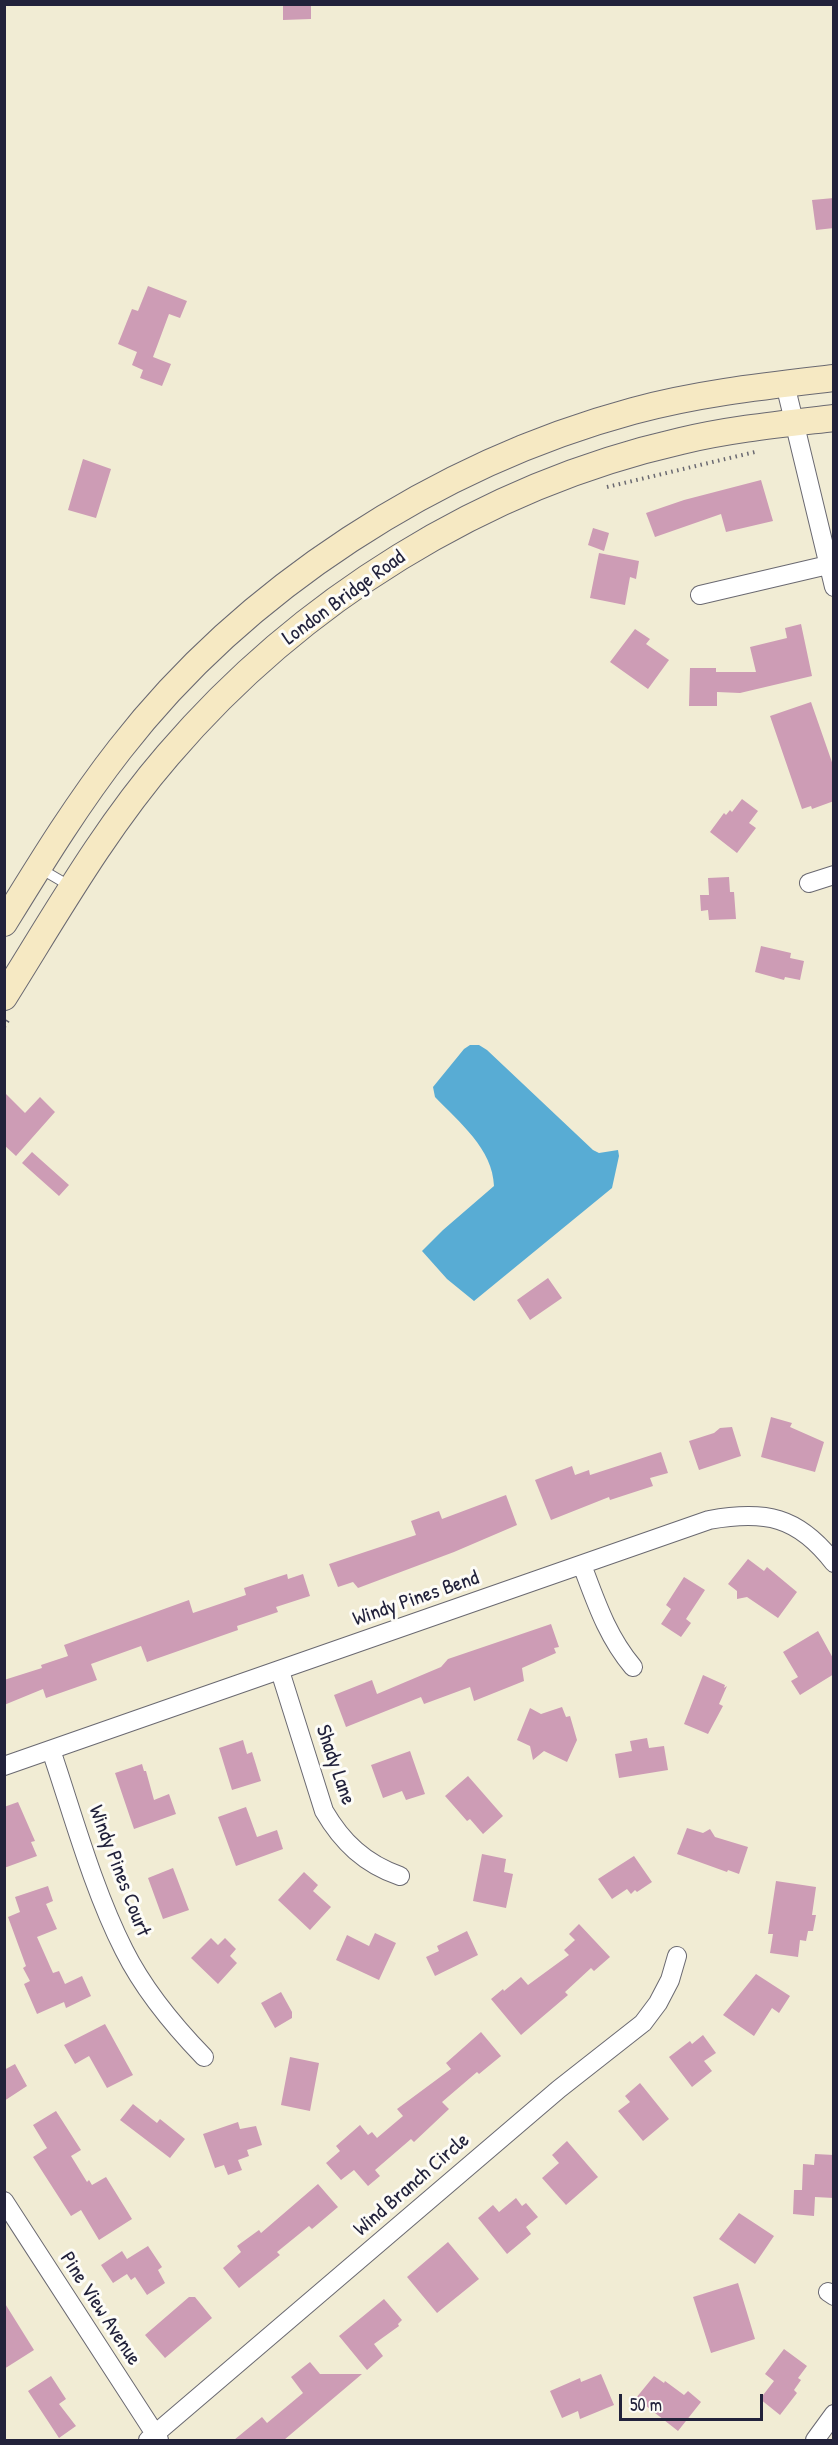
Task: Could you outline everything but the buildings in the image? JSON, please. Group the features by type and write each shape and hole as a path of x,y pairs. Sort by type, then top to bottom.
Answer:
{"main road":[{"name":"London Bridge Road","path":"4,922 77,808 121,748 169,692 257,609 319,560 444,485 517,452 587,425 633,411 705,394 834,378"},
{"name":"London Bridge Road","path":"10,1002 72,888 126,807 167,755 211,706 250,669 317,614 376,572 425,541 485,509 557,478 618,457 681,441 834,417"}],"street":[{"path":"785,384 834,587"},
{"path":"700,595 828,565"},
{"path":"808,883 834,874"},
{"name":"Windy Pines Bend","path":"4,1766 709,1520 754,1515 777,1520 801,1529 820,1545 834,1563"},
{"path":"582,1565 607,1630 617,1648 633,1667"},
{"name":"Shady Lane","path":"280,1671 324,1811 336,1832 370,1863 400,1876"},
{"name":"Windy Pines Court","path":"51,1750 106,1911 124,1950 152,1996 176,2029 204,2057"},
{"name":"Wind Branch Circle","path":"154,2439 559,2089 643,2023 658,2003 670,1980 677,1956"},
{"name":"Pine View Avenue","path":"4,2201 154,2439"},
{"path":"814,2440 834,2414"}],"lane":[{"path":"39,867 72,888"}],"path":[{"path":"603,488 764,450"},
{"path":"4,1027 10,1002"}],"water":[{"path":"470,1045 479,1045 487,1050 593,1150 599,1153 618,1150 619,1156 612,1188 474,1301 447,1279 422,1251 494,1186 488,1160 481,1148 464,1126 435,1097 433,1087 464,1049"}]}
